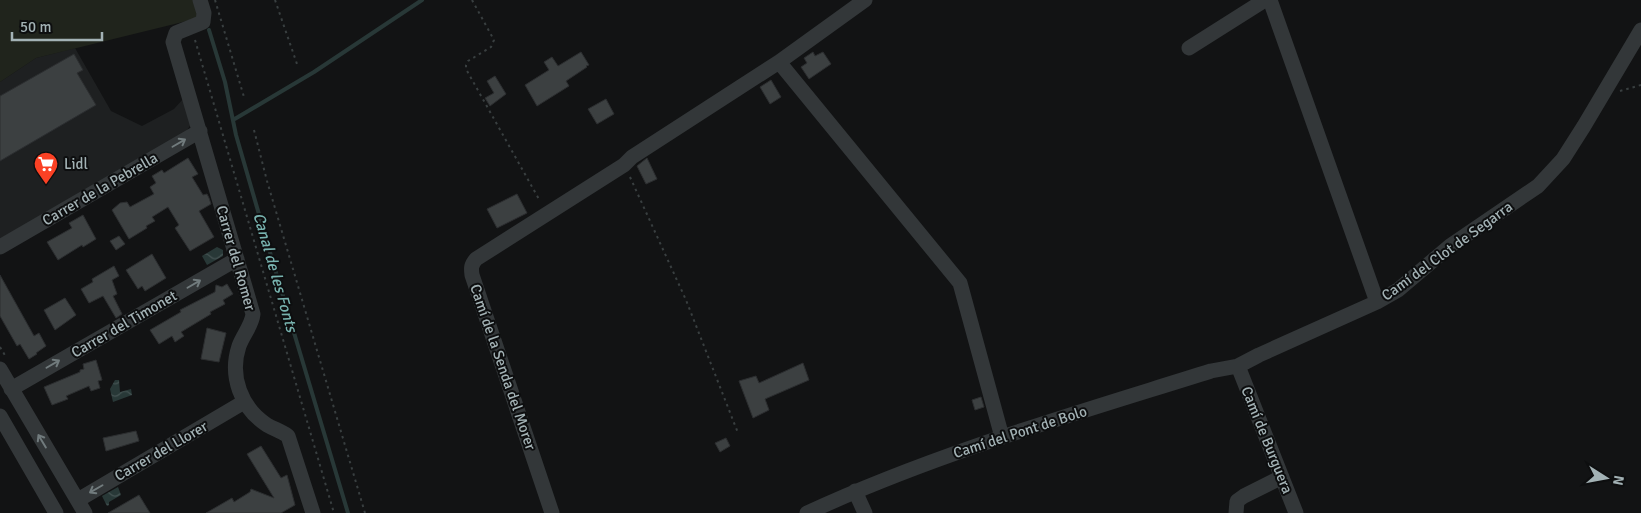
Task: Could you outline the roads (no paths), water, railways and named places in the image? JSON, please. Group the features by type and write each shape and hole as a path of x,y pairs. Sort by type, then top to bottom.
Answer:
{"street":[{"name":"Carrer del Romer","path":"200,0 205,18 203,22 176,33 173,42 253,314 251,323 239,347 236,364 237,383 244,402 266,424 288,436 312,512"},
{"name":"Camí de la Senda del Morer","path":"552,513 471,268 476,259 624,165 632,157 778,62 865,0"},
{"path":"1189,48 1265,0"},
{"path":"1270,0 1377,302"},
{"name":"Camí del Clot de Segarra","path":"1238,366 1377,302 1398,290 1450,246 1538,186 1562,159 1584,126 1641,30"},
{"path":"778,62 960,283 1002,437"},
{"name":"Carrer de la Pebrella","path":"0,246 200,131"},
{"name":"Carrer del Timonet","path":"12,389 237,260"},
{"name":"Camí del Pont de Bolo","path":"807,513 855,491 966,448 1211,372 1238,366"},
{"name":"Camí de Burguera","path":"1238,366 1296,513"},
{"path":"0,369 81,507"},
{"name":"Carrer del Llorer","path":"81,507 244,402"},
{"path":"0,416 56,513"},
{"path":"1236,513 1237,501 1282,477"},
{"path":"855,491 865,513"}],"water":[{"path":"217,247 223,250 223,256 207,265 202,256"},
{"path":"115,380 119,380 120,392 131,389 132,395 113,402 110,389"},
{"path":"118,487 121,495 109,502 107,506 102,496"}],"waterway":[{"path":"233,120 314,72 422,0"},
{"name":"Canal de les Fonts","path":"209,30 225,82 236,135 348,513"}],"place":[{"name":"Lidl","path":"46,185"}]}
